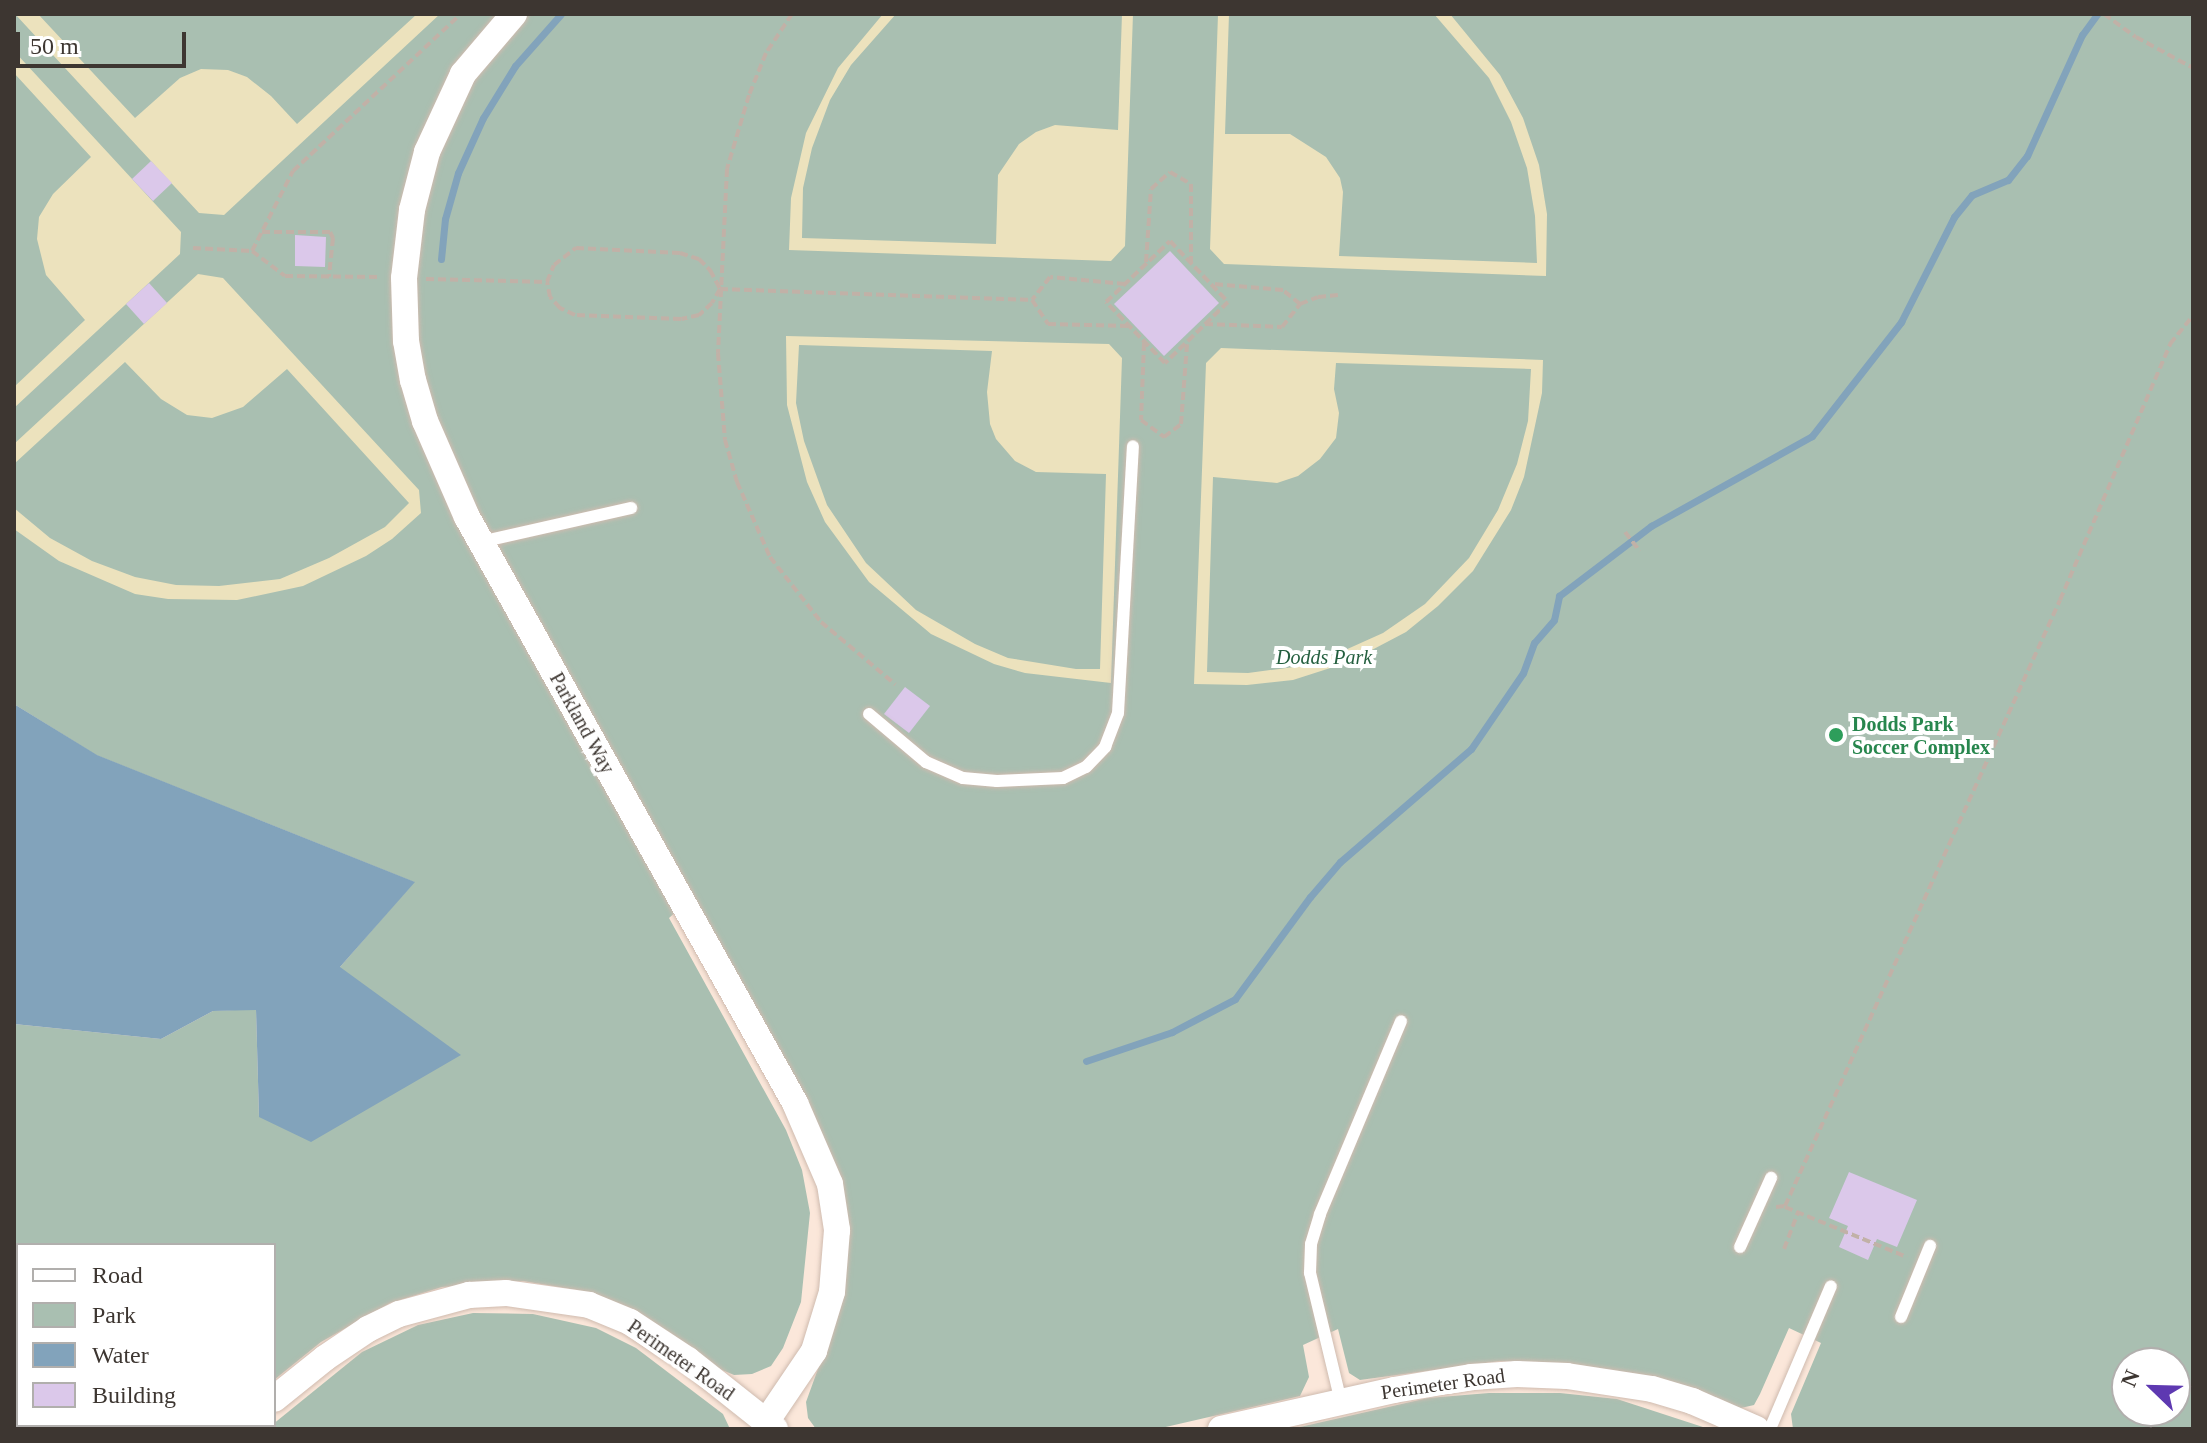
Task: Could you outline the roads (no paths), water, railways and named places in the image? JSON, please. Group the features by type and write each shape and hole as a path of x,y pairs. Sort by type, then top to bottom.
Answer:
{"street":[{"name":"Parkland Way","path":"514,14 463,74 427,152 412,210 404,278 406,341 421,407 440,459 480,542 795,1103 830,1184 837,1262 829,1305 814,1351 771,1425"},
{"name":"Perimeter Road","path":"276,1397 325,1358 368,1329 399,1314 469,1295 506,1293 589,1305 630,1322 688,1360 771,1425"},
{"name":"Perimeter Road","path":"1221,1429 1471,1377 1567,1376 1652,1389 1692,1401 1756,1429"}],"lane":[{"path":"869,714 926,762 963,778 997,781 1063,778 1086,767 1105,747 1118,713 1133,446"},
{"path":"480,542 631,508"},
{"path":"1341,1402 1310,1273 1311,1244 1401,1021"},
{"path":"1740,1247 1771,1178"},
{"path":"1901,1317 1930,1246"},
{"path":"1770,1429 1831,1286"}],"water":[{"path":"14,704 97,755 415,882 340,967 461,1055 311,1142 259,1117 256,1010 213,1011 161,1039 14,1024"}],"waterway":[{"path":"441,259 445,219 458,173 483,118 515,66 561,14"},
{"path":"1086,1061 1172,1032 1235,999 1310,897 1340,862 1471,749 1523,673 1534,643 1554,620 1559,596 1651,526 1812,436 1901,322 1954,217 1972,195 2008,180 2027,156 2082,35 2097,14"}],"place":[{"name":"Dodds Park Soccer Complex","path":"1836,735"}],"park label":[{"name":"Dodds Park","path":"1324,657"}]}
